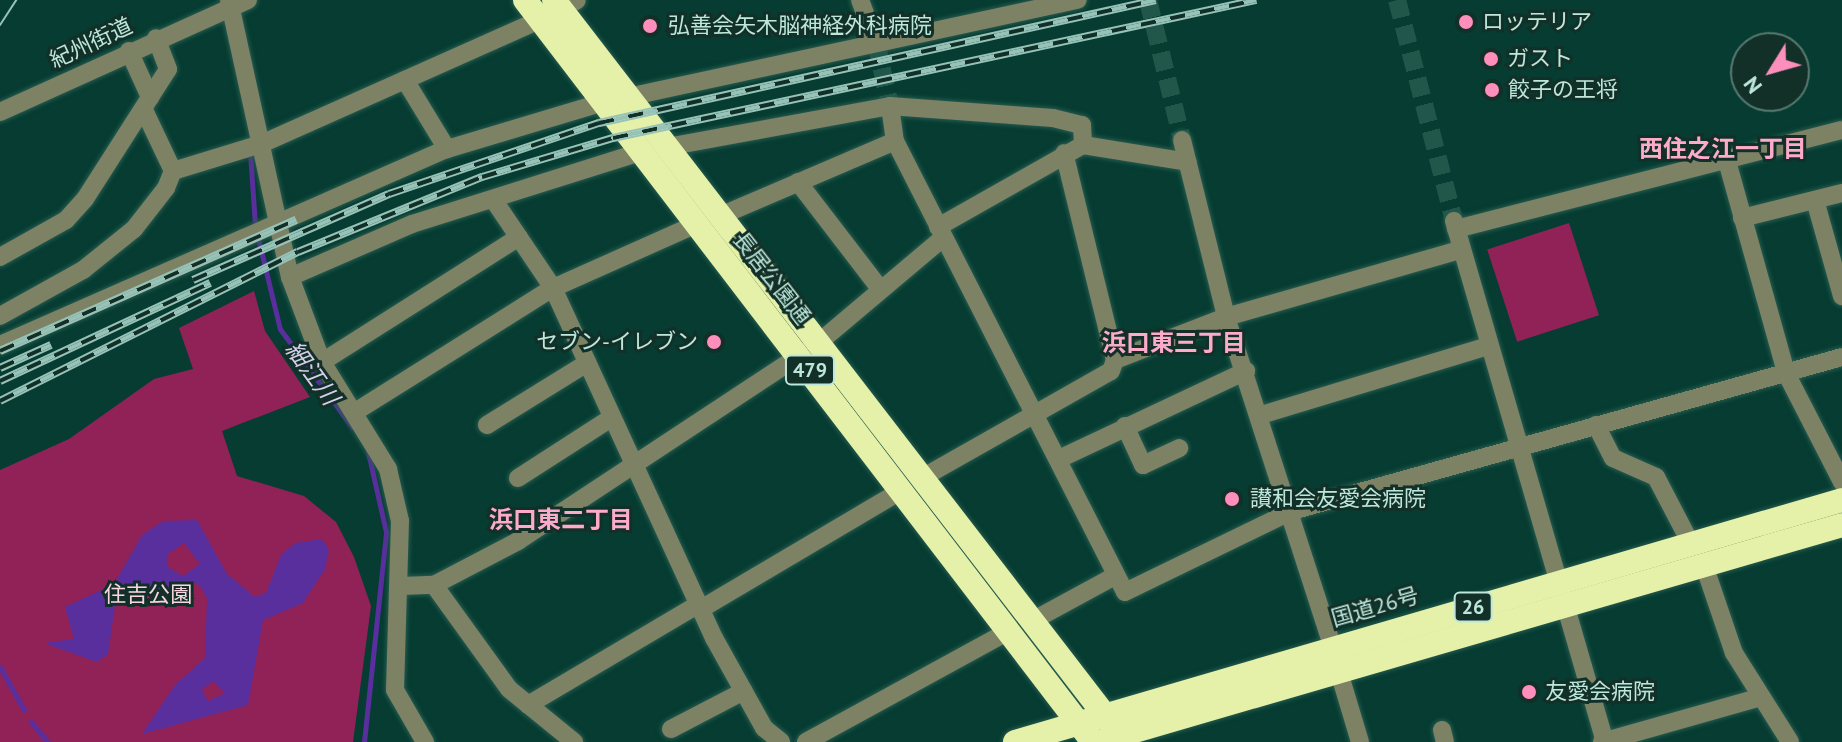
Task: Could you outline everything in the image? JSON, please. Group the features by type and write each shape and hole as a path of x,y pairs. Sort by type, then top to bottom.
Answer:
{"highway":[{"name":"長居公園通","path":"525,0 558,7 616,99 641,152 708,220 808,350 1019,626 1089,736"},
{"name":"長居公園通","path":"616,99 667,147 708,220"},
{"name":"国道26号","path":"1015,742 1120,735 1339,672 1562,595 1697,555 1842,500"},
{"name":"国道26号","path":"1697,555 1842,525"},
{"name":"国道26号","path":"1089,736 1104,714 1332,646 1562,595"},
{"name":"長居公園通","path":"1019,626 1104,714 1120,735"}],"street":[{"path":"860,0 876,42"},
{"path":"0,345 269,222 447,149 616,99 1078,0"},
{"path":"229,6 260,144 269,222 322,362 388,469 400,521 401,586 395,690 425,742"},
{"name":"紀州街道","path":"0,112 229,6"},
{"path":"0,316 83,270 134,229 173,171 260,144 405,80 558,7"},
{"path":"0,257 66,220 168,69 156,38"},
{"path":"129,51 173,171"},
{"path":"405,80 447,149"},
{"path":"667,147 890,106 1053,118 1082,125 1083,145"},
{"path":"890,106 895,141 1059,459 1113,577 1125,592 1292,511 1842,357"},
{"path":"1761,697 1604,742 1455,225 1727,161 1842,130"},
{"path":"1182,140 1226,317 1292,511 1332,646"},
{"path":"355,412 553,288 895,141"},
{"path":"401,586 434,585 632,464 808,350 880,289 940,232 1064,153 1083,145 1188,162"},
{"path":"290,277 493,199 641,152"},
{"path":"528,705 1111,371 1115,360 1064,153"},
{"path":"1727,161 1786,373 1842,482"},
{"path":"798,182 880,289"},
{"path":"1742,218 1842,193"},
{"path":"493,199 553,288 700,606 744,691 781,742"},
{"path":"1815,200 1842,296"},
{"path":"322,362 519,237"},
{"path":"1115,360 1226,317 1460,250"},
{"path":"1261,415 1488,346"},
{"path":"487,425 587,363"},
{"path":"1059,459 1246,371"},
{"path":"518,478 611,418"},
{"path":"1596,425 1624,467 1656,477 1697,555 1734,653 1790,742"},
{"path":"1125,426 1143,465 1179,448"},
{"path":"806,742 1113,577"},
{"path":"434,585 509,689 574,742"},
{"path":"1339,672 1360,742"},
{"path":"671,729 744,691"}],"green space":[{"path":"1569,223 1599,315 1517,342 1487,250"},
{"name":"住吉公園","path":"254,291 265,331 310,397 222,431 237,476 304,496 336,522 354,557 371,606 353,742 0,742 0,470 69,439 154,379 193,369 179,328"}],"shaded area":[{"path":"197,520 227,574 255,597 266,593 281,555 295,543 322,539 329,550 325,569 303,603 263,620 248,705 142,734 175,685 205,658 207,598 200,586 191,581 186,590 173,587 115,606 108,654 97,662 44,643 74,639 65,607 114,584 142,535 163,521","holes":["184,543 200,564 183,576 168,567 168,554","213,681 225,693 208,701 202,690"]}],"waterway":[{"name":"細江川","path":"250,152 255,226 280,329 352,427"},
{"name":"細江川","path":"364,742 386,532 368,452"},
{"path":"0,667 24,710"},
{"path":"31,722 48,742"}],"tunnel":[{"path":"1148,0 1182,140"},
{"path":"1397,0 1454,221"},
{"path":"876,42 890,106"}],"tram line":[{"path":"0,25 16,0"}],"railway":[{"path":"193,280 389,194 599,123 1156,0"},
{"path":"0,401 298,252 482,177 613,138 1256,0"},
{"path":"0,351 296,220"},
{"path":"0,381 210,283"},
{"path":"0,368 51,345"}],"place":[{"name":"ロッテリア","path":"1466,22"},
{"name":"弘善会矢木脳神経外科病院","path":"650,26"},
{"name":"ガスト","path":"1491,59"},
{"name":"餃子の王将","path":"1492,90"},
{"name":"セブン-イレブン","path":"714,342"},
{"name":"讃和会友愛会病院","path":"1232,499"},
{"name":"友愛会病院","path":"1529,692"}],"district":[{"name":"西住之江一丁目","path":"1723,149"},
{"name":"浜口東三丁目","path":"1174,343"},
{"name":"浜口東二丁目","path":"561,520"}]}
